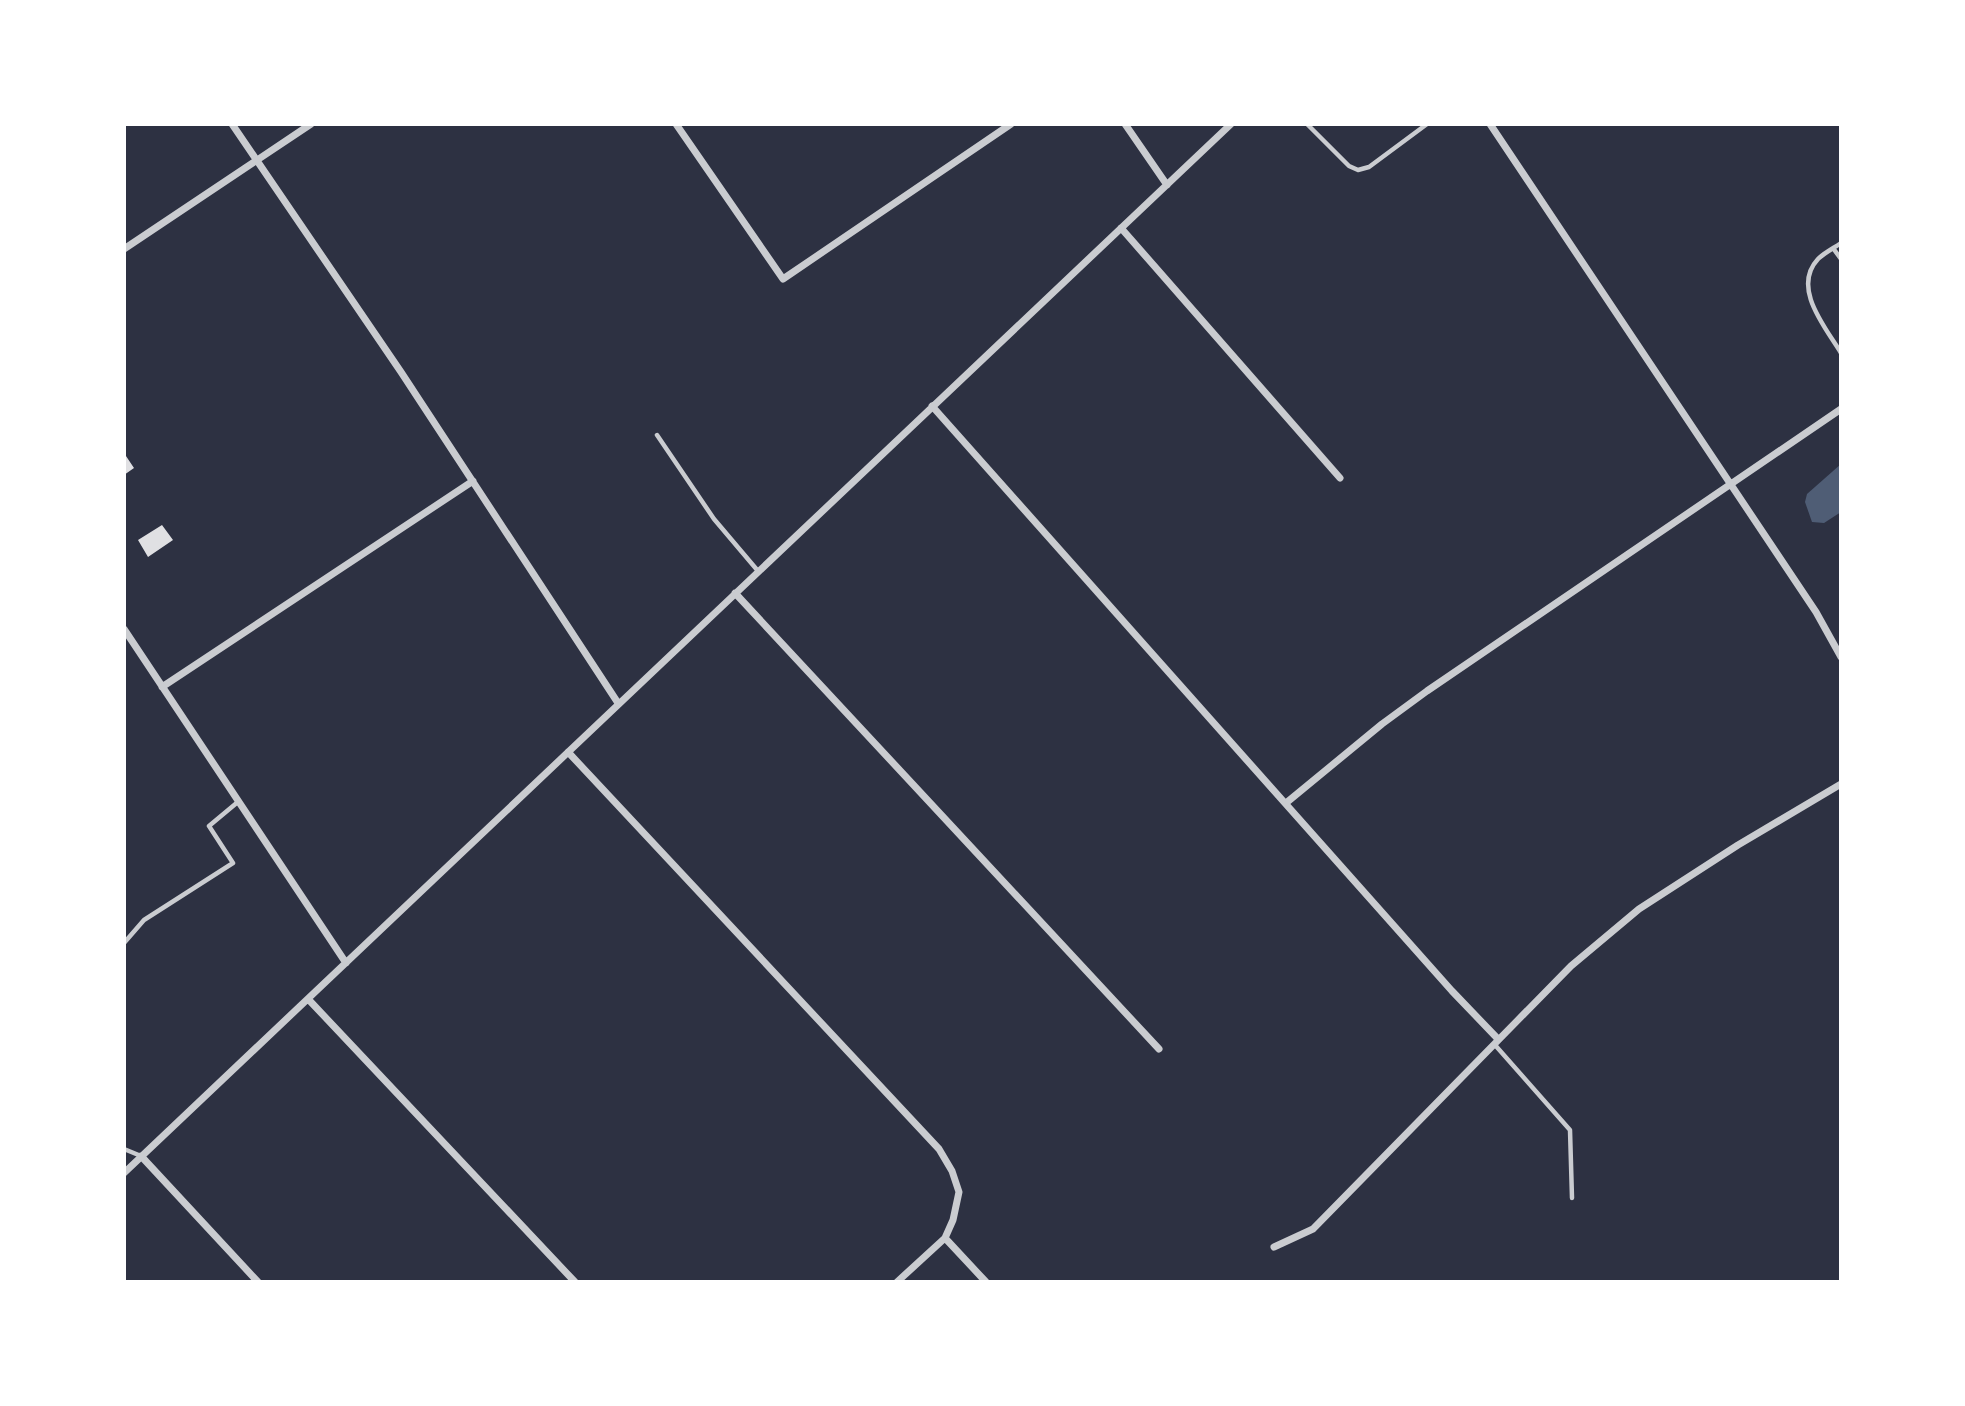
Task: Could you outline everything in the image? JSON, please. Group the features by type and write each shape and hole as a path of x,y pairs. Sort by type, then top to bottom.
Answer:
{"street":[{"path":"232,124 401,372 618,703"},
{"path":"676,124 783,279 1011,124"},
{"path":"1125,124 1167,184"},
{"path":"124,1173 1231,124"},
{"path":"1490,124 1816,612 1841,657"},
{"path":"124,249 309,125"},
{"path":"1121,228 1340,478"},
{"path":"932,406 1496,1042"},
{"path":"1286,803 1382,724 1427,691 1841,409"},
{"path":"162,687 473,481"},
{"path":"735,593 1159,1049"},
{"path":"124,629 346,963"},
{"path":"568,752 939,1149 952,1171 959,1192 953,1220 945,1238 897,1282"},
{"path":"1274,1247 1313,1230 1571,966 1639,909 1738,845 1841,784"},
{"path":"309,1000 575,1282"},
{"path":"141,1156 258,1282"},
{"path":"945,1238 986,1282"}],"lane":[{"path":"1307,124 1349,166 1358,170 1369,167 1427,124"},
{"path":"1841,243 1819,258 1809,278 1811,302 1841,353"},
{"path":"1833,248 1841,259"},
{"path":"657,435 714,519 758,572"},
{"path":"124,943 144,920 233,863 209,826 239,801"},
{"path":"1496,1042 1570,1130 1572,1198"},
{"path":"124,1149 141,1156"}],"water":[{"path":"1841,464 1841,512 1824,523 1812,522 1805,502 1807,494"}],"building":[{"path":"124,453 134,468 124,475"},
{"path":"162,525 173,540 148,557 138,540"}]}
